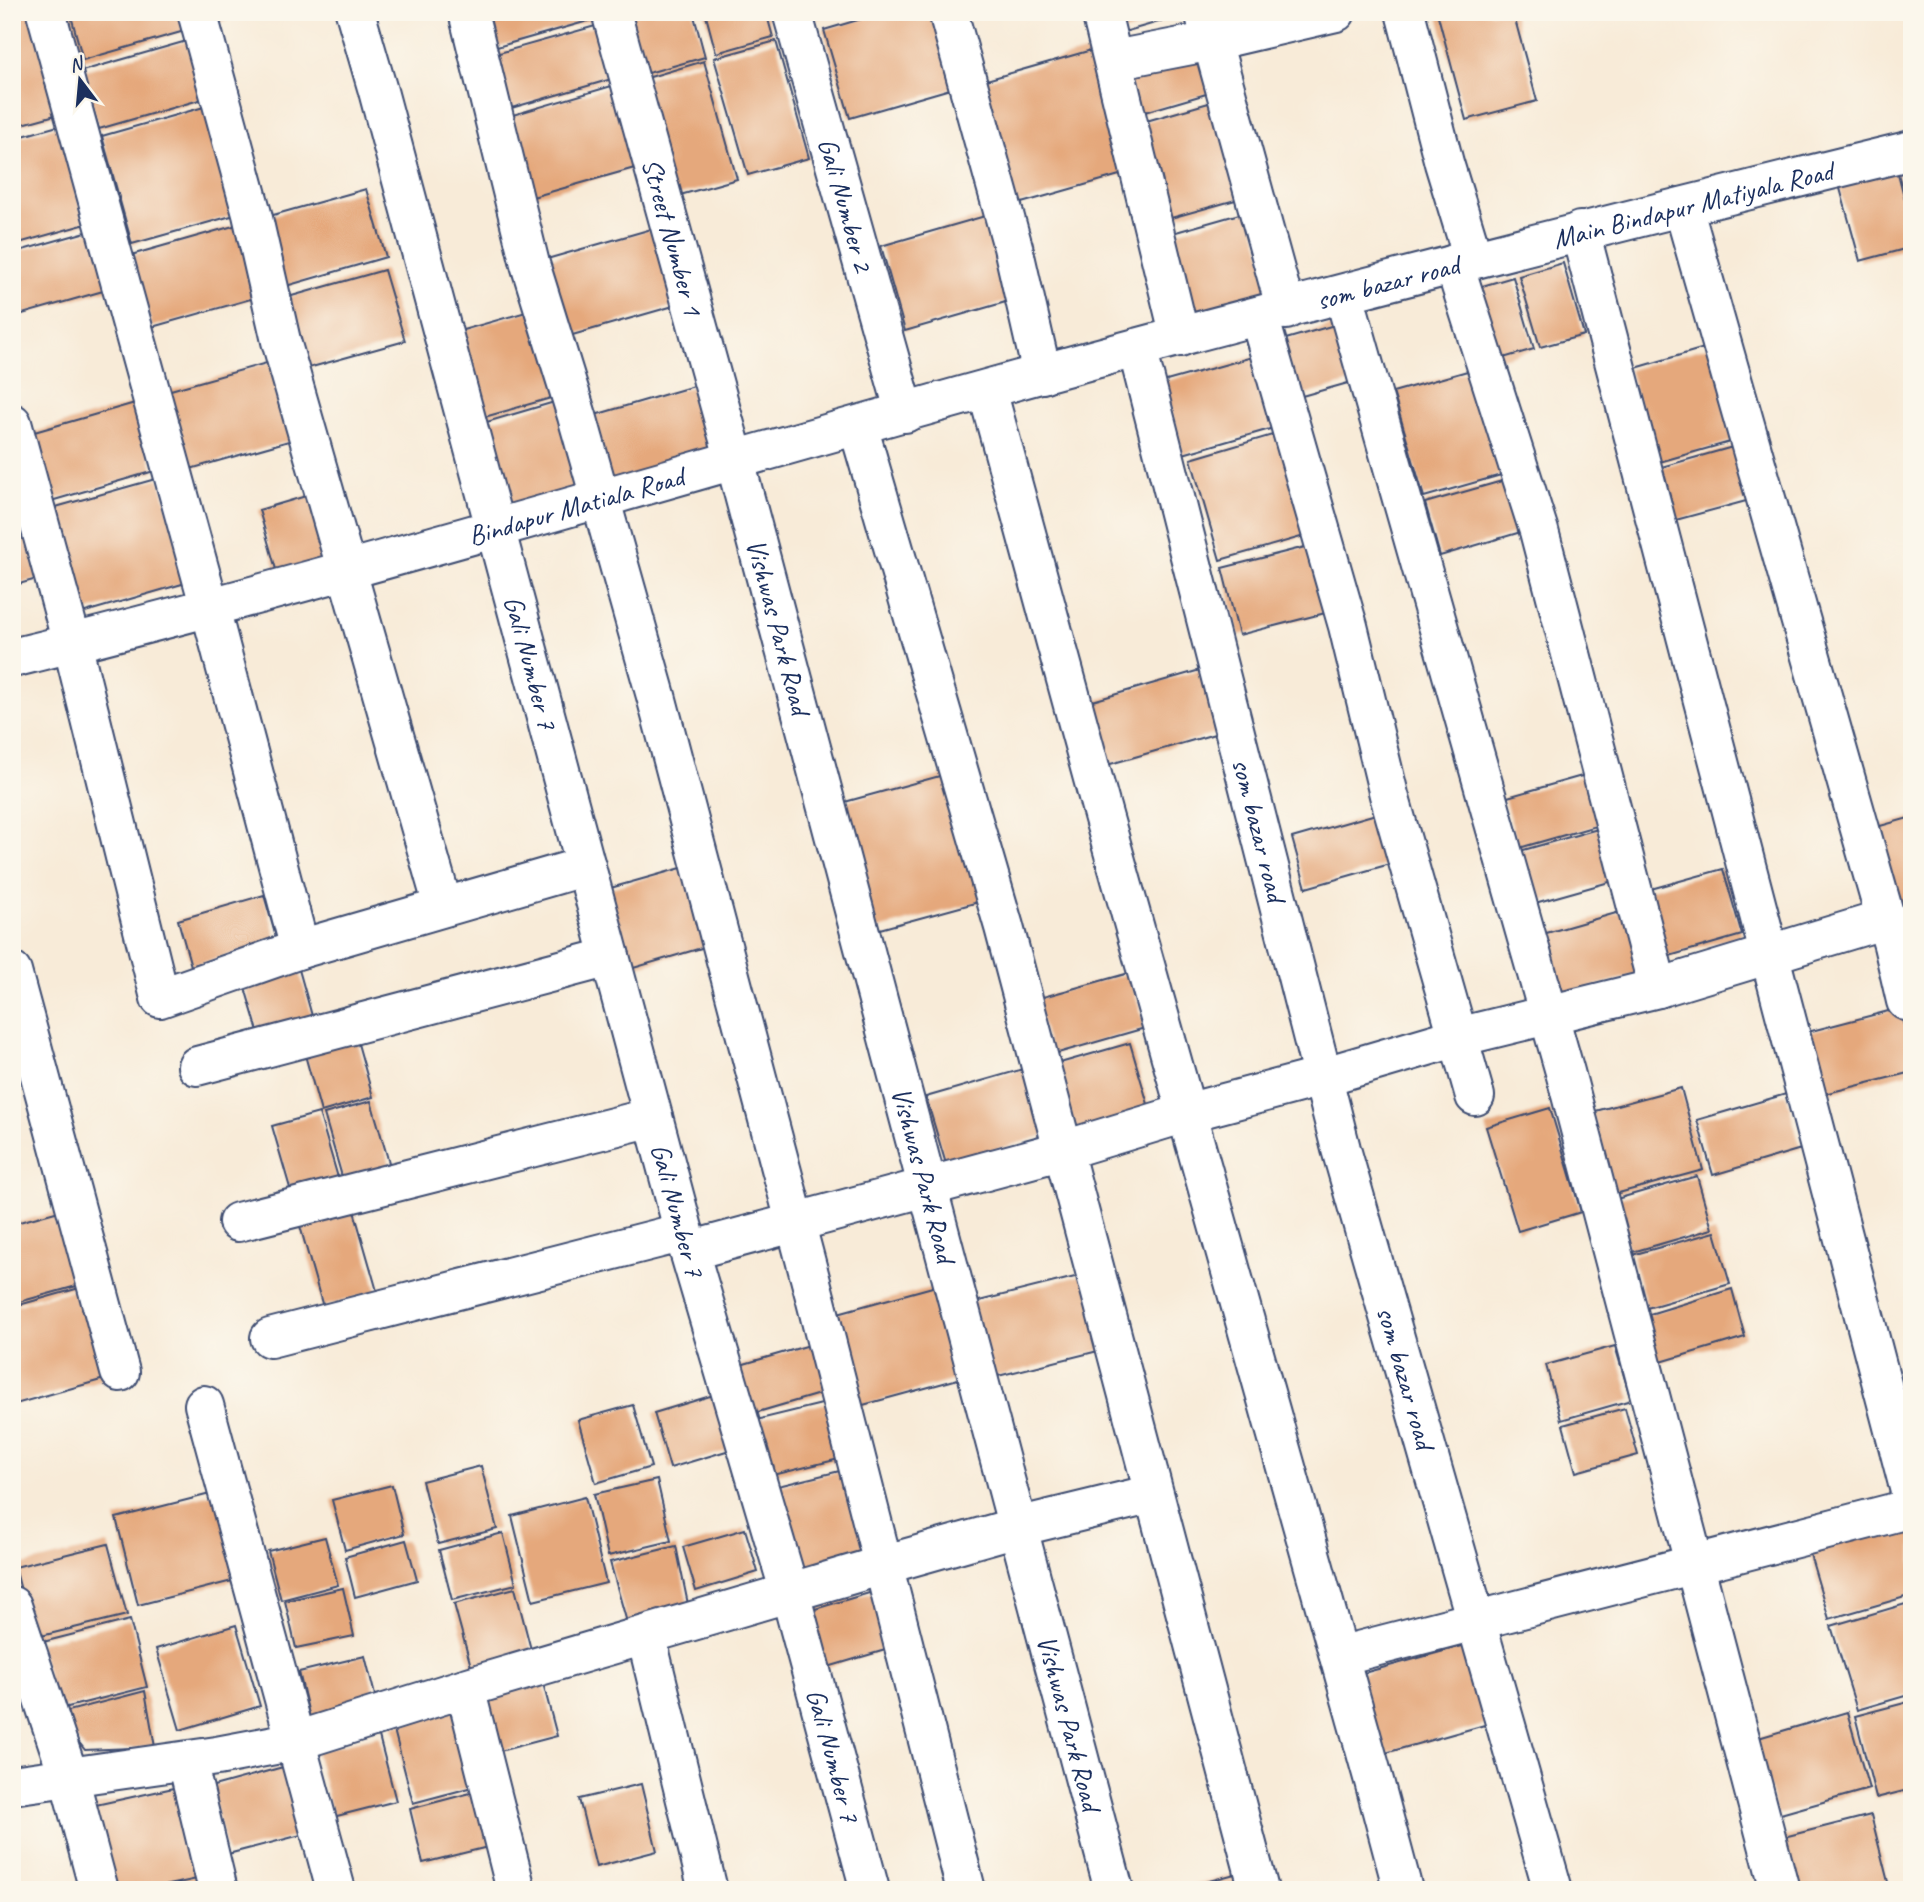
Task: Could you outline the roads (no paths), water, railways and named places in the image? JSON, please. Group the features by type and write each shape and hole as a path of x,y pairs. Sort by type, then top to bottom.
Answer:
{"street":[{"path":"46,12 210,608 300,949"},
{"path":"197,12 252,214 281,341 443,906"},
{"name":"Gali Number 7","path":"355,12 379,91 686,1241 790,1593 870,1890"},
{"path":"468,12 530,264 656,696 966,1890"},
{"name":"Street Number 1","path":"611,12 735,461"},
{"name":"Gali Number 2","path":"792,12 903,404"},
{"path":"948,12 1013,247 1042,374"},
{"path":"1101,12 1180,337"},
{"path":"1114,60 1208,27 1336,12"},
{"name":"som bazar road","path":"1405,12 1444,163 1463,261 1138,348 1340,1149 1553,1890"},
{"path":"1208,27 1272,313 1389,795 1475,1096"},
{"name":"Main Bindapur Matiyala Road","path":"1463,261 1912,150"},
{"path":"1683,207 1886,919 1906,1001"},
{"path":"1580,231 1912,1499"},
{"path":"1463,261 1539,531 1658,988"},
{"path":"1344,295 1547,1014 1780,1890"},
{"name":"Bindapur Matiala Road","path":"12,658 210,608 858,426 903,404 987,390 1138,348"},
{"path":"987,390 1403,1890"},
{"path":"12,423 72,643 160,998 300,949 586,866"},
{"path":"858,426 1004,927 1259,1890"},
{"name":"Vishwas Park Road","path":"735,461 1114,1890"},
{"path":"270,1338 686,1241 794,1224 1458,1037 1658,988 1886,919"},
{"path":"197,1066 610,957"},
{"path":"12,972 120,1371"},
{"path":"237,1222 653,1117"},
{"path":"204,1405 336,1890"},
{"path":"12,1786 187,1761 296,1741 465,1688 883,1565 1017,1527 1153,1494"},
{"path":"1339,1656 1912,1508"},
{"path":"12,1606 69,1777 99,1890"},
{"path":"646,1636 708,1890"},
{"path":"465,1688 516,1890"},
{"path":"187,1761 218,1890"}]}
